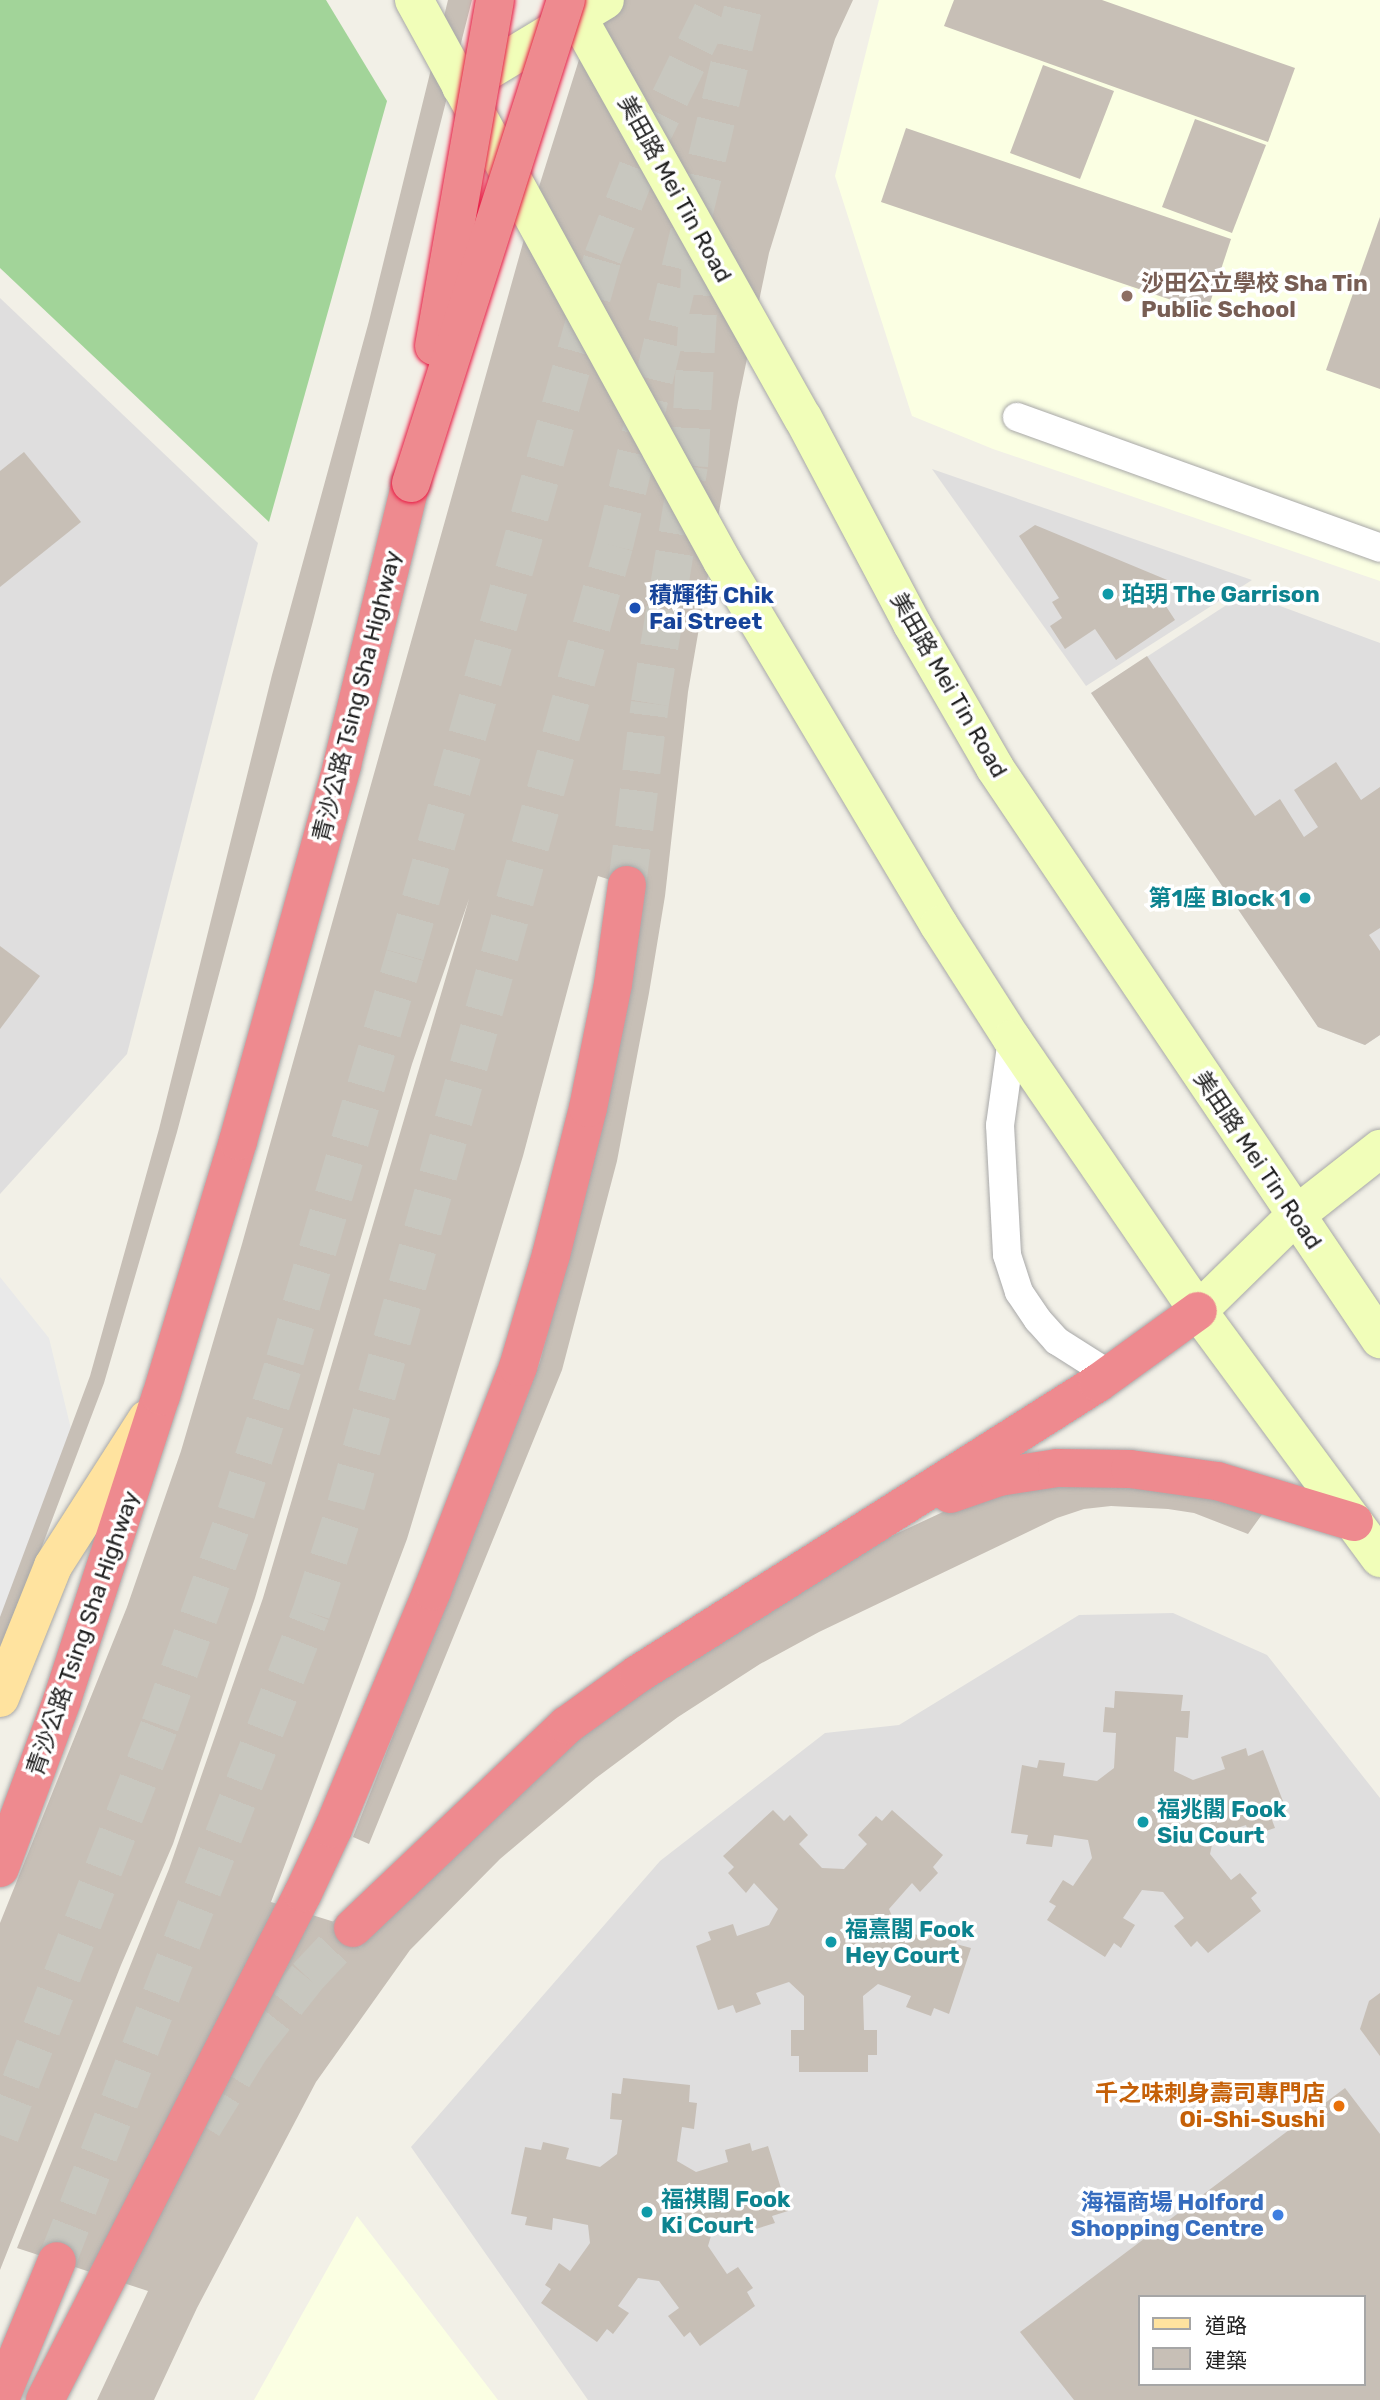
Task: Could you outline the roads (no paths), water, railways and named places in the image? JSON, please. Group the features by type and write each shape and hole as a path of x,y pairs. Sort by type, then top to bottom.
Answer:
{"highway":[{"path":"411,482 495,0"},
{"name":"青沙公路 Tsing Sha Highway","path":"0,1868 62,1700 162,1396 242,1128 342,765 411,482 579,4"},
{"path":"46,2400 333,1829 432,1591 518,1367 588,1108 613,984 627,885"},
{"path":"353,1928 567,1725 638,1674 1109,1374 1198,1311"},
{"path":"885,1517 999,1477 1057,1468 1130,1469 1217,1481 1354,1522"},
{"path":"0,2399 57,2261"},
{"path":"64,2400 125,2284"}],"main road":[{"path":"414,0 722,561 863,801 1012,1039 1198,1311 1380,1558"},
{"path":"461,87 579,4"},
{"name":"美田路 Mei Tin Road","path":"579,4 912,624 995,768 1380,1339"},
{"path":"1198,1311 1296,1214 1380,1149"},
{"name":"青沙公路 Tsing Sha Highway","path":"0,1698 53,1566 162,1396"}],"lane":[{"path":"1017,417 1380,548"},
{"path":"1012,1039 1000,1125 1007,1255 1019,1292 1038,1320 1057,1341 1109,1374"}],"tunnel":[{"path":"0,2135 160,1725 236,1513 285,1360 405,955 603,257 645,149 718,0"},
{"path":"57,2261 311,1613 346,1505 614,546 745,0"},
{"path":"627,885 650,703 689,466 701,256"},
{"path":"203,2126 251,2048 307,1977 353,1928"}],"place":[{"name":"沙田公立學校 Sha Tin Public School","path":"1127,296"},
{"name":"珀玥 The Garrison","path":"1108,594"},
{"name":"積輝街 Chik Fai Street","path":"635,608"},
{"name":"第1座 Block 1","path":"1305,898"},
{"name":"福兆閣 Fook Siu Court","path":"1143,1822"},
{"name":"福熹閣 Fook Hey Court","path":"831,1942"},
{"name":"千之味刺身壽司專門店 Oi-Shi-Sushi","path":"1339,2106"},
{"name":"福祺閣 Fook Ki Court","path":"647,2212"},
{"name":"海福商場 Holford Shopping Centre","path":"1278,2215"}]}
